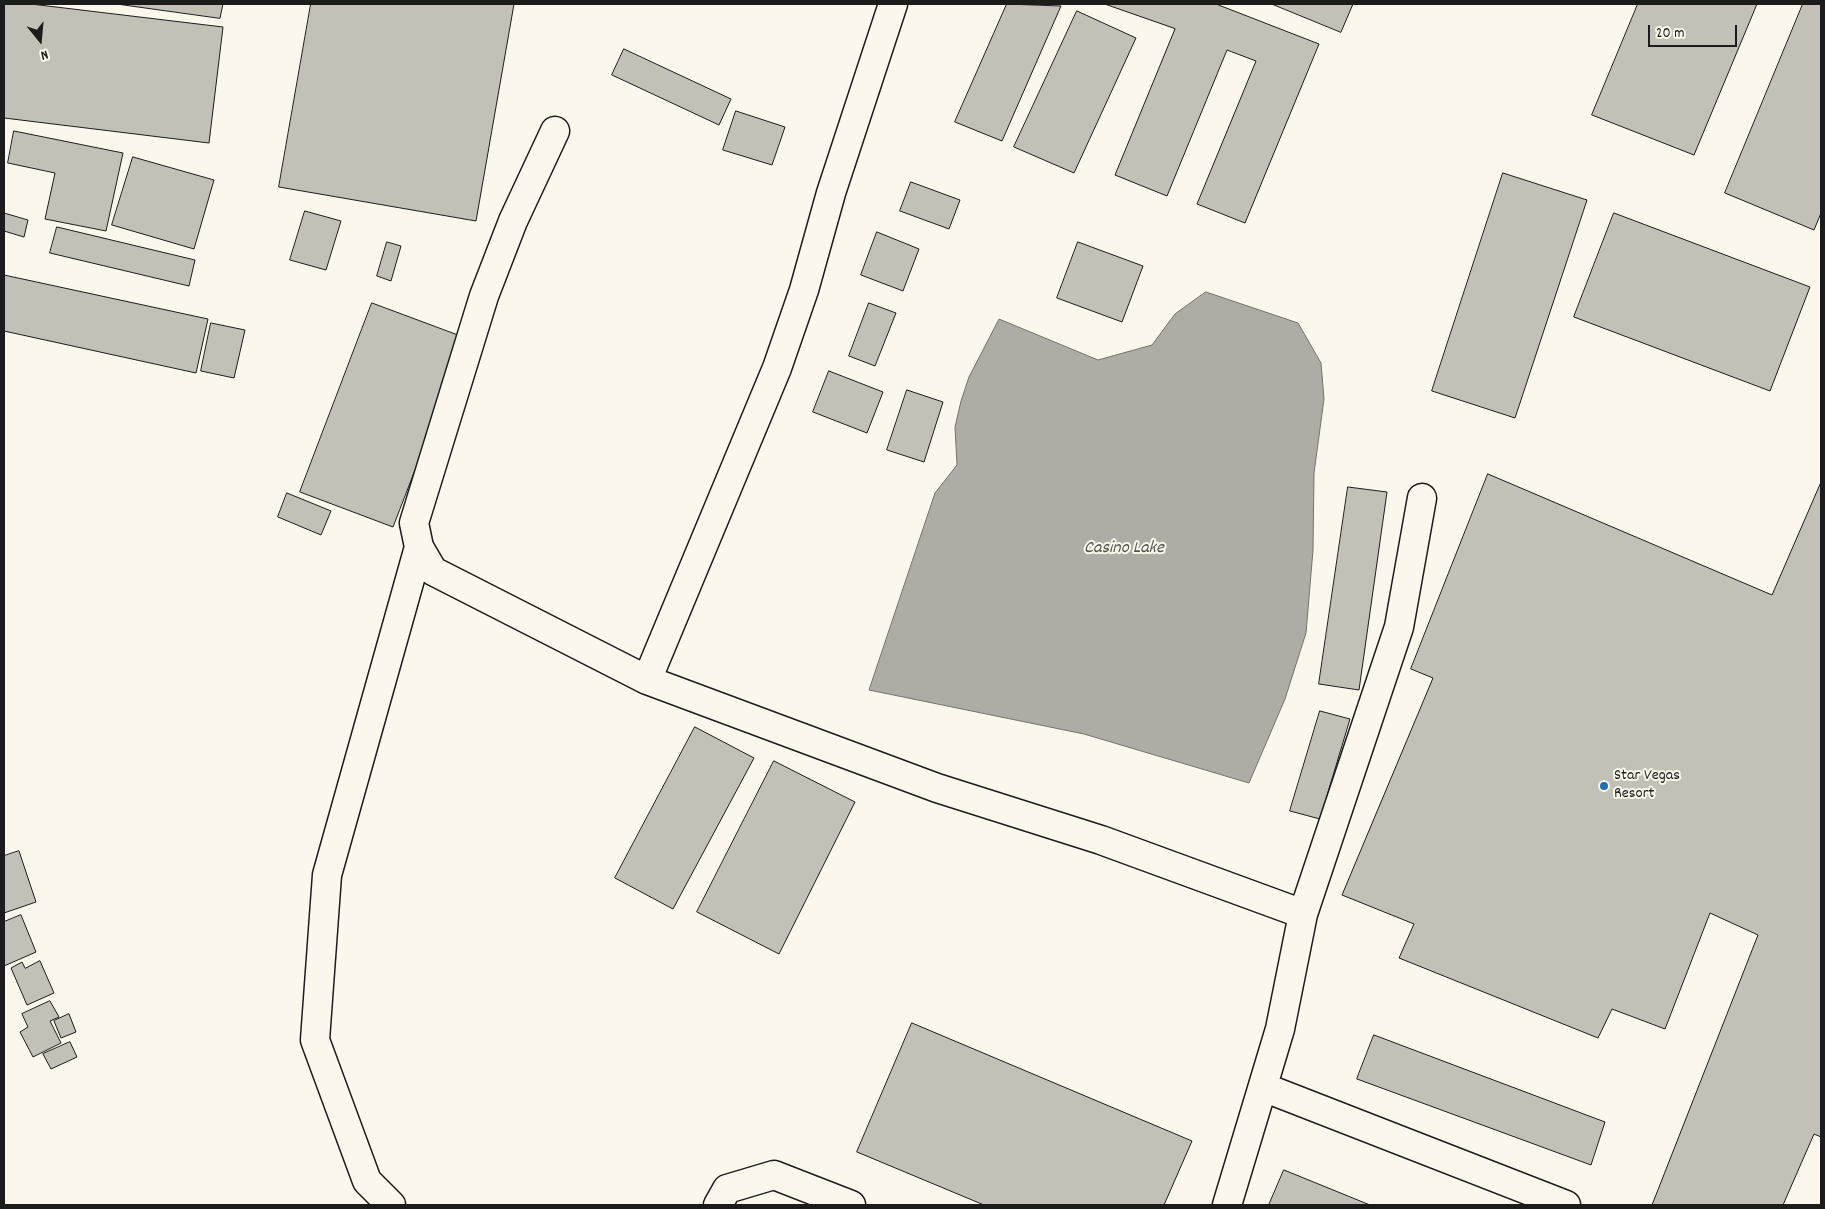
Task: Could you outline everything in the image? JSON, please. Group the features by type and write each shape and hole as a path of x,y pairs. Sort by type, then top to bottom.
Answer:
{"street":[{"path":"647,680 777,368 804,290 830,193 893,4"},
{"path":"555,131 513,221 484,296 414,523 419,547 433,571 647,680 937,788 1101,840 1303,914"},
{"path":"1227,1205 1280,1029 1303,914 1399,626 1422,498"},
{"path":"391,1205 366,1181 315,1040 327,875 419,547"},
{"path":"1263,1087 1566,1205"},
{"path":"718,1205 727,1189 774,1175 851,1205"}],"water":[{"name":"Casino Lake","path":"1206,292 1298,323 1321,363 1324,399 1314,473 1313,550 1306,633 1285,699 1249,783 1084,734 869,690 935,493 957,465 955,427 969,377 999,319 1098,360 1152,345 1175,314"}],"building":[{"path":"4,4 31,4 223,27 209,143 4,118"},
{"path":"117,4 223,4 220,18"},
{"path":"311,4 514,4 476,221 279,187"},
{"path":"1007,4 1061,6 1002,141 955,122"},
{"path":"1105,4 1216,4 1319,44 1245,223 1197,204 1256,61 1227,50 1167,196 1115,175 1175,29"},
{"path":"1272,4 1353,4 1341,32"},
{"path":"1638,4 1757,4 1694,155 1592,115"},
{"path":"1803,4 1821,4 1821,213 1814,230 1725,193"},
{"path":"1077,11 1136,38 1074,173 1014,147"},
{"path":"624,49 731,99 719,125 612,75"},
{"path":"736,111 785,127 772,165 723,150"},
{"path":"14,131 123,153 106,231 45,219 55,173 8,163"},
{"path":"133,157 214,180 194,249 112,225"},
{"path":"1503,173 1587,200 1515,418 1432,391"},
{"path":"911,182 960,200 949,229 900,211"},
{"path":"305,211 341,221 326,270 290,260"},
{"path":"4,213 28,220 24,237 4,231"},
{"path":"1614,213 1810,287 1770,391 1574,317"},
{"path":"57,227 195,260 189,286 50,253"},
{"path":"877,232 919,249 903,291 861,275"},
{"path":"387,242 401,246 391,281 377,276"},
{"path":"1078,242 1143,266 1122,322 1057,298"},
{"path":"4,275 208,319 196,373 4,331"},
{"path":"372,303 466,338 393,527 300,492"},
{"path":"869,303 896,313 875,366 849,356"},
{"path":"211,323 245,330 234,378 201,371"},
{"path":"829,371 883,392 867,433 813,412"},
{"path":"907,390 943,402 924,462 887,450"},
{"name":"Star Vegas Resort","path":"1488,474 1772,595 1821,482 1821,1137 1814,1134 1783,1205 1652,1205 1758,935 1710,913 1665,1029 1612,1009 1598,1038 1399,958 1414,924 1342,895 1433,678 1411,669"},
{"path":"1348,487 1387,492 1359,690 1319,684"},
{"path":"287,493 331,511 321,535 278,517"},
{"path":"1320,711 1350,719 1320,819 1290,811"},
{"path":"695,727 754,758 673,909 615,878"},
{"path":"774,761 855,802 779,954 697,912"},
{"path":"19,851 36,902 4,913 4,856"},
{"path":"21,915 36,952 4,966 4,922"},
{"path":"40,961 54,993 27,1005 11,968 22,962 25,968"},
{"path":"50,1001 59,1017 50,1021 61,1043 33,1057 20,1032 28,1027 22,1014"},
{"path":"69,1014 76,1032 61,1038 54,1021"},
{"path":"912,1023 1192,1141 1164,1205 984,1205 857,1152"},
{"path":"1374,1035 1605,1122 1591,1165 1357,1079"},
{"path":"70,1042 77,1057 51,1069 43,1054"},
{"path":"1284,1170 1370,1205 1269,1205"}],"place":[{"name":"Star Vegas Resort","path":"1604,786"}]}
